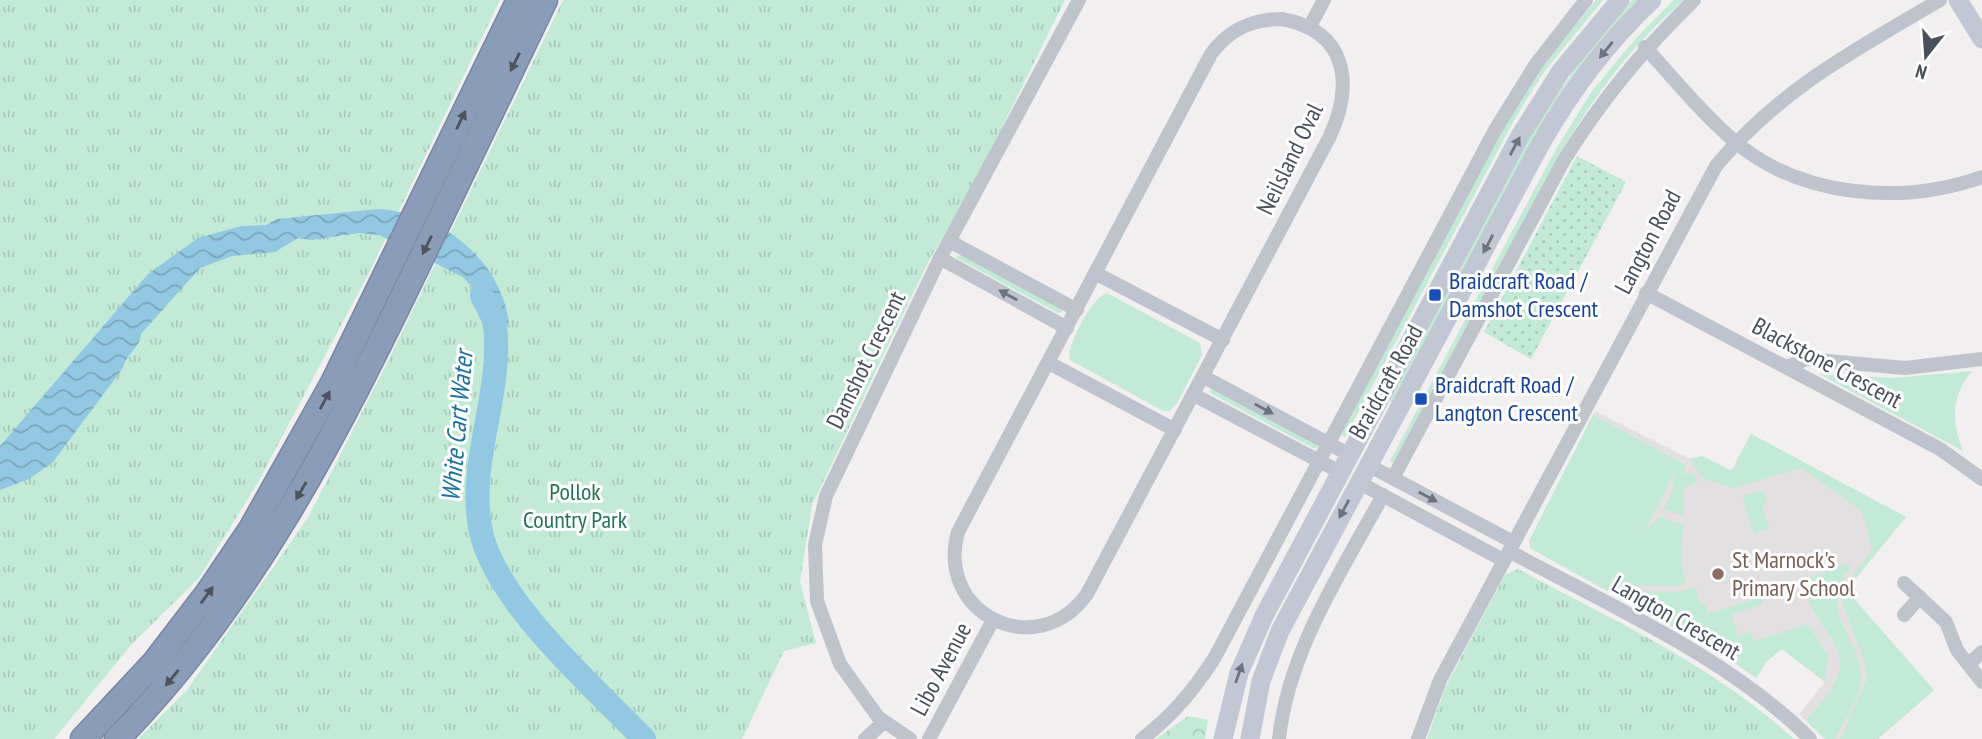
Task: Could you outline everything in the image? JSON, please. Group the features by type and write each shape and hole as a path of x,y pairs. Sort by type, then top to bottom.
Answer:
{"highway":[{"path":"443,186 519,0"},
{"path":"117,739 195,650 261,557 328,444 390,295 443,186 545,0"},
{"path":"91,730 185,624 224,571 279,483 333,383 390,295"}],"street":[{"name":"Damshot Crescent","path":"910,739 884,722 839,664 817,601 816,545 827,496 940,258 1079,0"},
{"path":"993,620 982,613 962,588 954,566 955,543 1217,45 1235,30 1258,21 1282,19 1310,26 1324,0"},
{"name":"Braidcraft Road","path":"1142,739 1166,720 1192,693 1215,657 1495,130 1536,64 1584,0"},
{"name":"Braidcraft Road","path":"1223,739 1227,715 1248,649 1529,119 1581,44 1620,0"},
{"name":"Braidcraft Road","path":"1251,730 1261,681 1280,631 1553,122 1611,43 1652,0"},
{"name":"Braidcraft Road","path":"1393,478 1564,160 1593,114 1646,47 1695,0"},
{"name":"Langton Road","path":"1418,739 1440,680 1701,191 1736,142 1772,107 1810,79 1940,0"},
{"path":"1958,0 1982,39"},
{"name":"Neilsland Oval","path":"993,620 1016,626 1040,627 1062,619 1080,604 1204,377 1341,110 1345,87 1339,63 1333,49 1310,26"},
{"path":"1646,47 1710,118 1736,142 1780,169 1821,183 1857,191 1912,193 1982,177"},
{"path":"949,241 1077,310"},
{"path":"940,258 1067,328"},
{"path":"1097,274 1223,340"},
{"name":"Blackstone Crescent","path":"1646,293 1940,449 1982,479"},
{"path":"1787,367 1806,359 1905,368 1982,359"},
{"path":"1049,363 1175,430"},
{"path":"1204,377 1350,455"},
{"path":"1194,395 1340,472"},
{"path":"1368,465 1508,551"},
{"path":"1359,482 1508,551"},
{"path":"1279,739 1289,691 1302,652 1383,495"},
{"name":"Langton Crescent","path":"1508,551 1712,662 1758,693 1810,739"},
{"path":"1904,583 1946,622 1957,650 1982,682"},
{"path":"1904,615 1920,597"},
{"name":"Libo Avenue","path":"929,739 993,620"},
{"path":"1969,664 1982,652"},
{"path":"1227,715 1251,730"},
{"path":"865,739 884,722"}],"shaded area":[{"name":"St Marnock's Primary School","path":"1595,411 1690,459 1702,456 1731,471 1751,434 1906,517 1846,590 1934,690 1878,739 1825,739 1799,714 1825,682 1782,649 1767,661 1756,678 1717,651 1530,548 1529,541"}],"green space":[{"path":"0,0 500,0 372,267 257,484 199,578 132,644 54,739 0,739"},
{"name":"Pollok Country Park","path":"563,0 1065,0 976,180 927,264 812,505 800,582 816,643 784,651 742,739 138,739 187,690 309,516 390,357"},
{"path":"1596,0 1603,0 1544,72 1517,115 1345,437 1340,434 1503,128 1539,70"},
{"path":"1632,0 1643,0 1616,28 1391,403 1389,399 1528,140 1594,44"},
{"path":"1674,0 1684,0 1648,34 1601,90 1561,152 1395,463 1390,461 1556,149 1592,91 1637,37"},
{"path":"1577,156 1626,182 1531,359 1484,332"},
{"path":"961,255 1062,309 1062,312 1058,313 955,257"},
{"path":"1107,293 1200,343 1202,355 1176,405 1169,411 1163,411 1070,360 1072,344 1081,323 1101,296"},
{"path":"1972,371 1960,390 1955,409 1956,429 1963,451 1819,374 1894,378"},
{"path":"1214,389 1318,448 1313,448 1212,394 1209,390"},
{"path":"1593,415 1686,465 1683,474 1692,473 1698,481 1684,488 1684,516 1664,509 1673,489 1675,472 1645,530 1660,517 1683,525 1681,566 1686,583 1677,586 1613,585 1609,592 1530,548 1529,541"},
{"path":"1751,434 1906,517 1846,590 1934,690 1878,739 1840,739 1867,679 1866,666 1843,604 1842,591 1872,549 1862,511 1801,468 1734,488 1703,479 1690,459 1702,456 1732,471"},
{"path":"1757,491 1765,493 1767,500 1762,506 1769,528 1754,533 1743,500 1745,495"},
{"path":"1848,563 1850,567 1840,584 1838,612 1855,649 1859,663 1860,687 1835,739 1825,739 1806,720 1827,696 1838,677 1840,662 1837,648 1810,603 1802,581"},
{"path":"1518,569 1696,666 1730,688 1794,739 1427,739 1445,688 1505,575"},
{"path":"1695,587 1701,605 1705,604 1708,614 1761,597 1763,604 1731,614 1738,636 1751,632 1754,641 1808,624 1828,655 1825,682 1782,649 1767,661 1756,678 1717,651 1614,594 1616,591 1679,592"},
{"path":"1188,716 1208,720 1205,739 1156,739"}],"water":[{"path":"379,209 402,212 424,220 446,230 465,244 494,280 504,301 509,324 485,327 472,287 463,277 379,235 359,233 312,240 298,238 275,252 232,256 200,268 141,334 123,368 53,462 29,479 0,490 0,446 148,274 198,238 241,226 266,225 277,219"}],"waterway":[{"name":"White Cart Water","path":"482,296 492,314 496,350 478,477 480,527 488,555 524,612 547,640 644,739"}],"place":[{"name":"Braidcraft Road / Damshot Crescent","path":"1435,295"},
{"name":"Braidcraft Road / Langton Crescent","path":"1421,399"},
{"name":"St Marnock's Primary School","path":"1718,574"}]}
